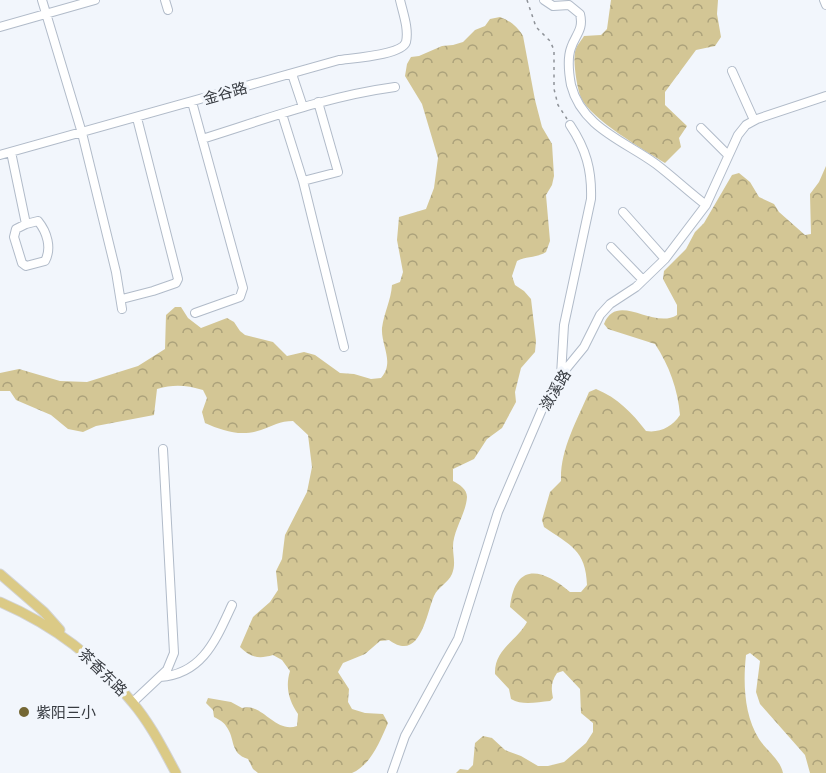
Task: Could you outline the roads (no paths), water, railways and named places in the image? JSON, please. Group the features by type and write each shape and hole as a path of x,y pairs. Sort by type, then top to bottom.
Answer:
{"main road":[{"path":"0,574 44,612 68,639"},
{"name":"茶香东路","path":"0,602 45,624 68,639 133,702 176,773"}],"street":[{"path":"42,0 82,133 122,298 122,309"},
{"path":"0,27 95,0"},
{"path":"165,0 168,10"},
{"path":"400,4 409,0"},
{"path":"543,0 553,6 569,5 580,15 581,28 570,49 569,63 571,84 577,102 605,133 654,163 706,205"},
{"path":"824,0 826,5"},
{"name":"金谷路","path":"0,155 339,60 393,52 405,44 406,28 400,4"},
{"path":"732,71 754,120"},
{"path":"292,74 303,107"},
{"path":"202,139 318,102 359,92 395,87"},
{"name":"潋溪路","path":"392,773 405,736 458,639 498,512 543,407 561,375 584,347 600,315 610,304 636,287 665,259 706,205 738,135 754,120 802,102 826,96"},
{"path":"192,102 243,288 240,297 195,313"},
{"path":"303,181 338,172 318,102"},
{"path":"282,114 303,181 344,347"},
{"path":"122,298 153,291 176,283 178,279 137,118"},
{"path":"561,375 564,325 590,208 592,180 582,143 570,125"},
{"path":"701,128 728,155"},
{"path":"11,152 26,224"},
{"path":"623,212 665,259"},
{"path":"38,221 48,242 49,254 45,261 26,266 22,263 14,237 16,229 26,224 38,221"},
{"path":"611,247 643,280"},
{"path":"133,702 160,677 172,662 174,653 163,449"},
{"path":"160,677 182,673 200,660 232,605"}],"place":[{"name":"紫阳三小","path":"24,712"}]}
